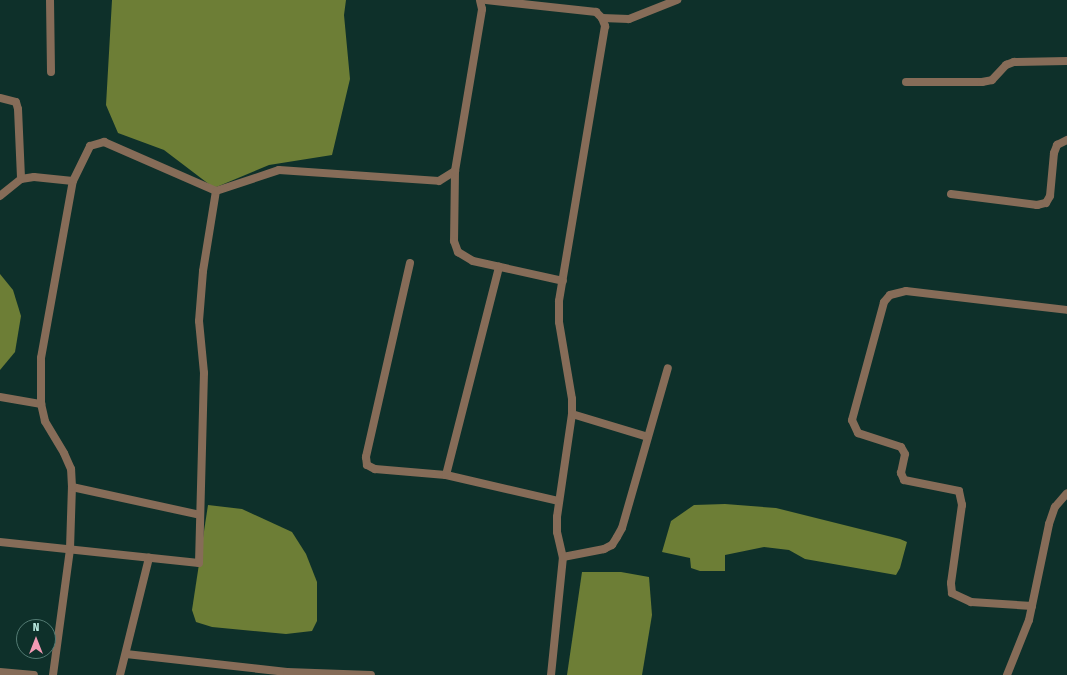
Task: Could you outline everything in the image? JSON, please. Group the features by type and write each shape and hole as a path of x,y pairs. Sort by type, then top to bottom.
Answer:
{"street":[{"path":"50,0 51,72"},
{"path":"480,0 482,9 454,171 454,241 458,252 473,261 563,281"},
{"path":"486,0 596,12 602,18 605,26 563,281 559,322 572,399 572,414 559,501 557,532 563,557 551,675"},
{"path":"602,18 629,19 677,0"},
{"path":"906,82 982,82 992,80 1006,65 1014,62 1067,61"},
{"path":"0,98 16,102 18,109 21,179"},
{"path":"951,194 1037,206 1046,203 1050,196 1054,153 1057,144 1067,140"},
{"path":"53,675 70,549 72,487 71,469 64,453 45,421 41,404 41,358 73,181 90,146 104,142 216,191 279,170 430,181 448,178 454,171"},
{"path":"0,196 21,179 34,177 73,181"},
{"path":"0,542 199,563 204,373 200,321 203,271 216,191"},
{"path":"410,263 366,457 367,465 375,469 446,475 559,501"},
{"path":"446,475 499,267"},
{"path":"1032,606 970,602 952,593 951,583 962,505 959,491 904,480 901,473 904,454 901,447 858,433 853,428 852,420 884,302 890,295 906,291 1067,310"},
{"path":"563,557 604,549 615,541 622,528 668,368"},
{"path":"0,397 41,404"},
{"path":"572,414 648,437"},
{"path":"72,487 200,515"},
{"path":"1007,675 1032,606 1049,524 1056,507 1067,493"},
{"path":"120,675 149,558"},
{"path":"126,654 287,674 372,675"},
{"path":"0,672 34,675"}],"shaded area":[{"path":"112,0 346,0 344,15 350,79 332,155 269,165 214,188 164,150 118,133 106,105"},
{"path":"0,274 13,290 21,316 15,352 0,370"},
{"path":"725,504 776,508 900,539 907,542 900,568 896,575 805,559 789,550 764,547 725,555 725,571 700,571 691,568 690,558 662,552 671,521 694,505"},
{"path":"208,505 242,509 292,532 306,554 317,582 317,621 312,631 286,634 212,627 196,622 192,610"},
{"path":"582,572 621,572 649,577 652,615 642,675 567,675"}]}
